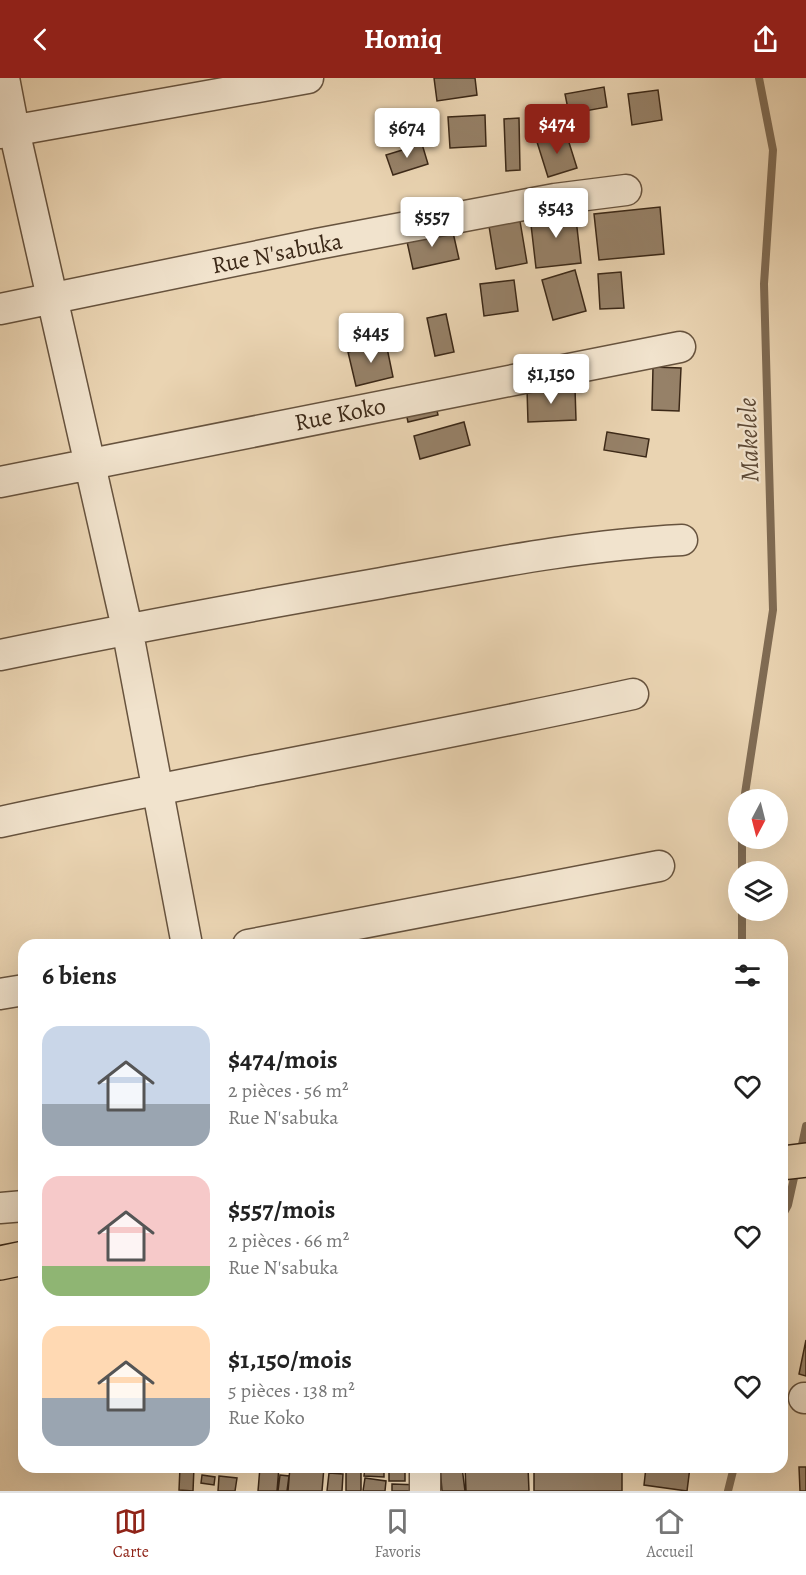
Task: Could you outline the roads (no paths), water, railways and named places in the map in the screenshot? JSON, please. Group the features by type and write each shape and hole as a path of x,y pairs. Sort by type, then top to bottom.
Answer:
{"main road":[{"path":"788,1162 806,1160"},
{"path":"0,1263 18,1259"}],"street":[{"path":"4,78 7,132 53,297 127,628 186,939"},
{"path":"7,132 308,78"},
{"name":"Rue N'sabuka","path":"0,309 555,200 626,190"},
{"name":"Rue Koko","path":"0,482 680,347"},
{"path":"0,655 127,628 507,560 625,543 682,540"},
{"path":"0,822 158,788 633,694"},
{"path":"279,939 659,866"},
{"path":"0,994 18,991"},
{"path":"0,1208 18,1206"},
{"path":"424,1473 424,1491"}],"waterway":[{"name":"Makelele","path":"746,789 773,610 764,284 773,150 759,78"},
{"name":"Makelele","path":"742,849 742,861"},
{"name":"Makelele","path":"742,921 742,939"},
{"path":"800,1154 806,1126"},
{"path":"788,1205 796,1169"},
{"name":"Makelele","path":"728,1491 732,1473"}]}
